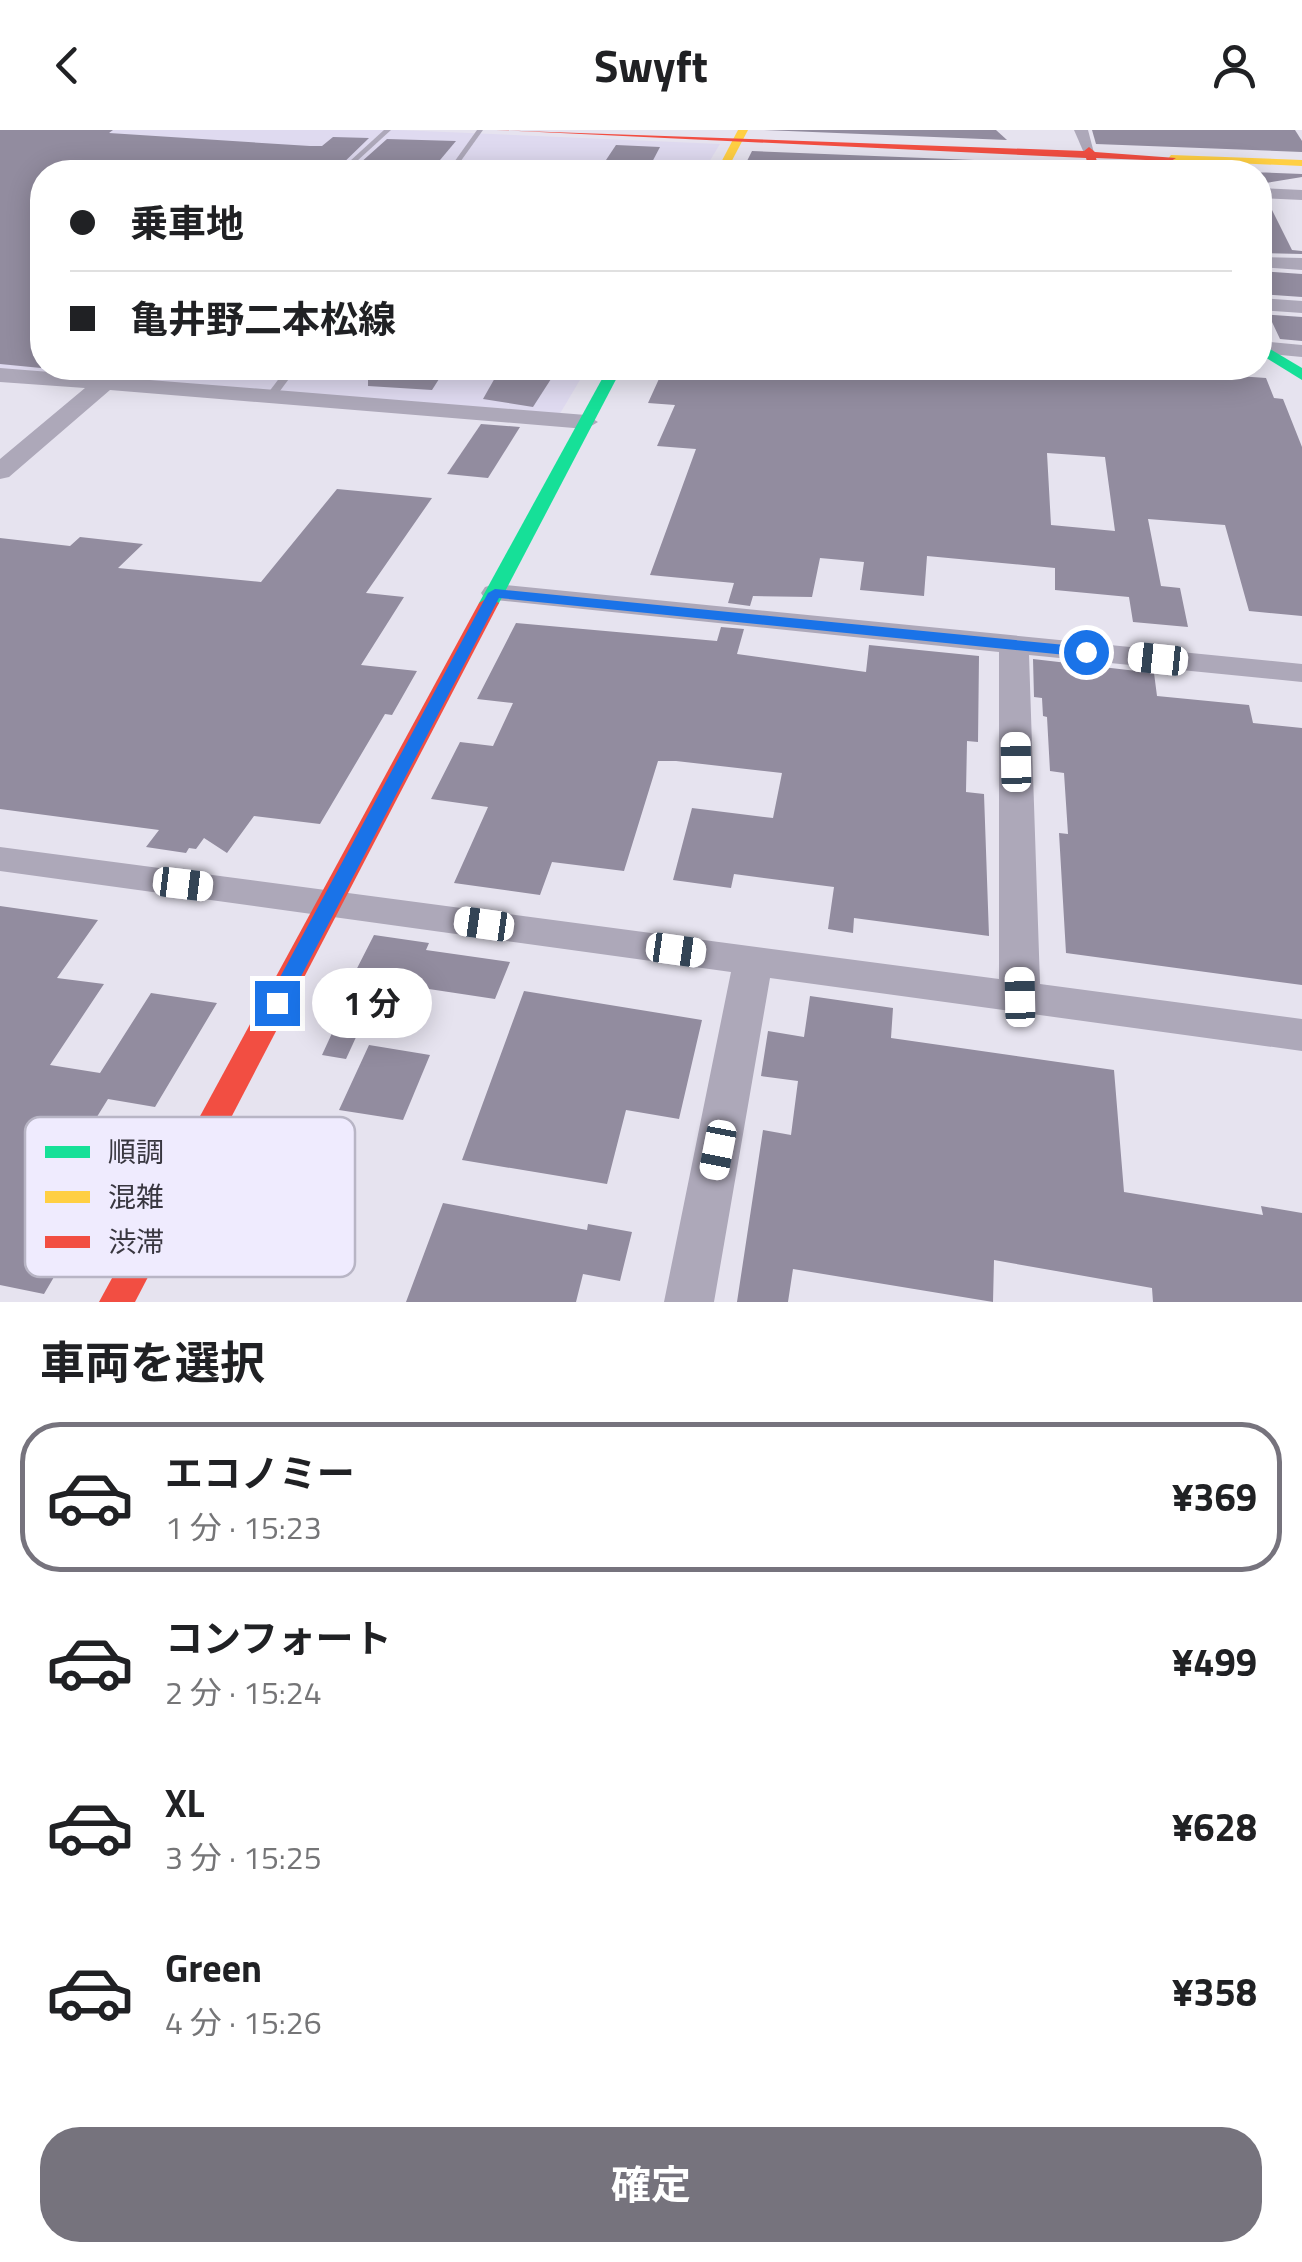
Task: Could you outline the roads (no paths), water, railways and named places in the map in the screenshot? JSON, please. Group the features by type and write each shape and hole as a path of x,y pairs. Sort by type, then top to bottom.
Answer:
{"main road":[{"path":"502,130 741,135"},
{"path":"626,130 1302,161"},
{"path":"727,160 741,135"},
{"path":"1272,355 1302,375"},
{"path":"216,1117 609,380"},
{"path":"117,1302 130,1277"}],"street":[{"path":"1272,194 1302,195"},
{"path":"1272,304 1302,304 1293,264"},
{"path":"1272,348 1302,351"},
{"path":"0,374 30,374"},
{"path":"0,472 108,380"},
{"path":"151,380 270,396 586,422"},
{"path":"495,593 1302,673"},
{"path":"1014,645 1020,997"},
{"path":"0,859 1302,1035"},
{"path":"689,1302 753,961"}],"lane":[{"path":"355,160 388,130"},
{"path":"459,160 480,130"},
{"path":"270,396 283,380"}]}
